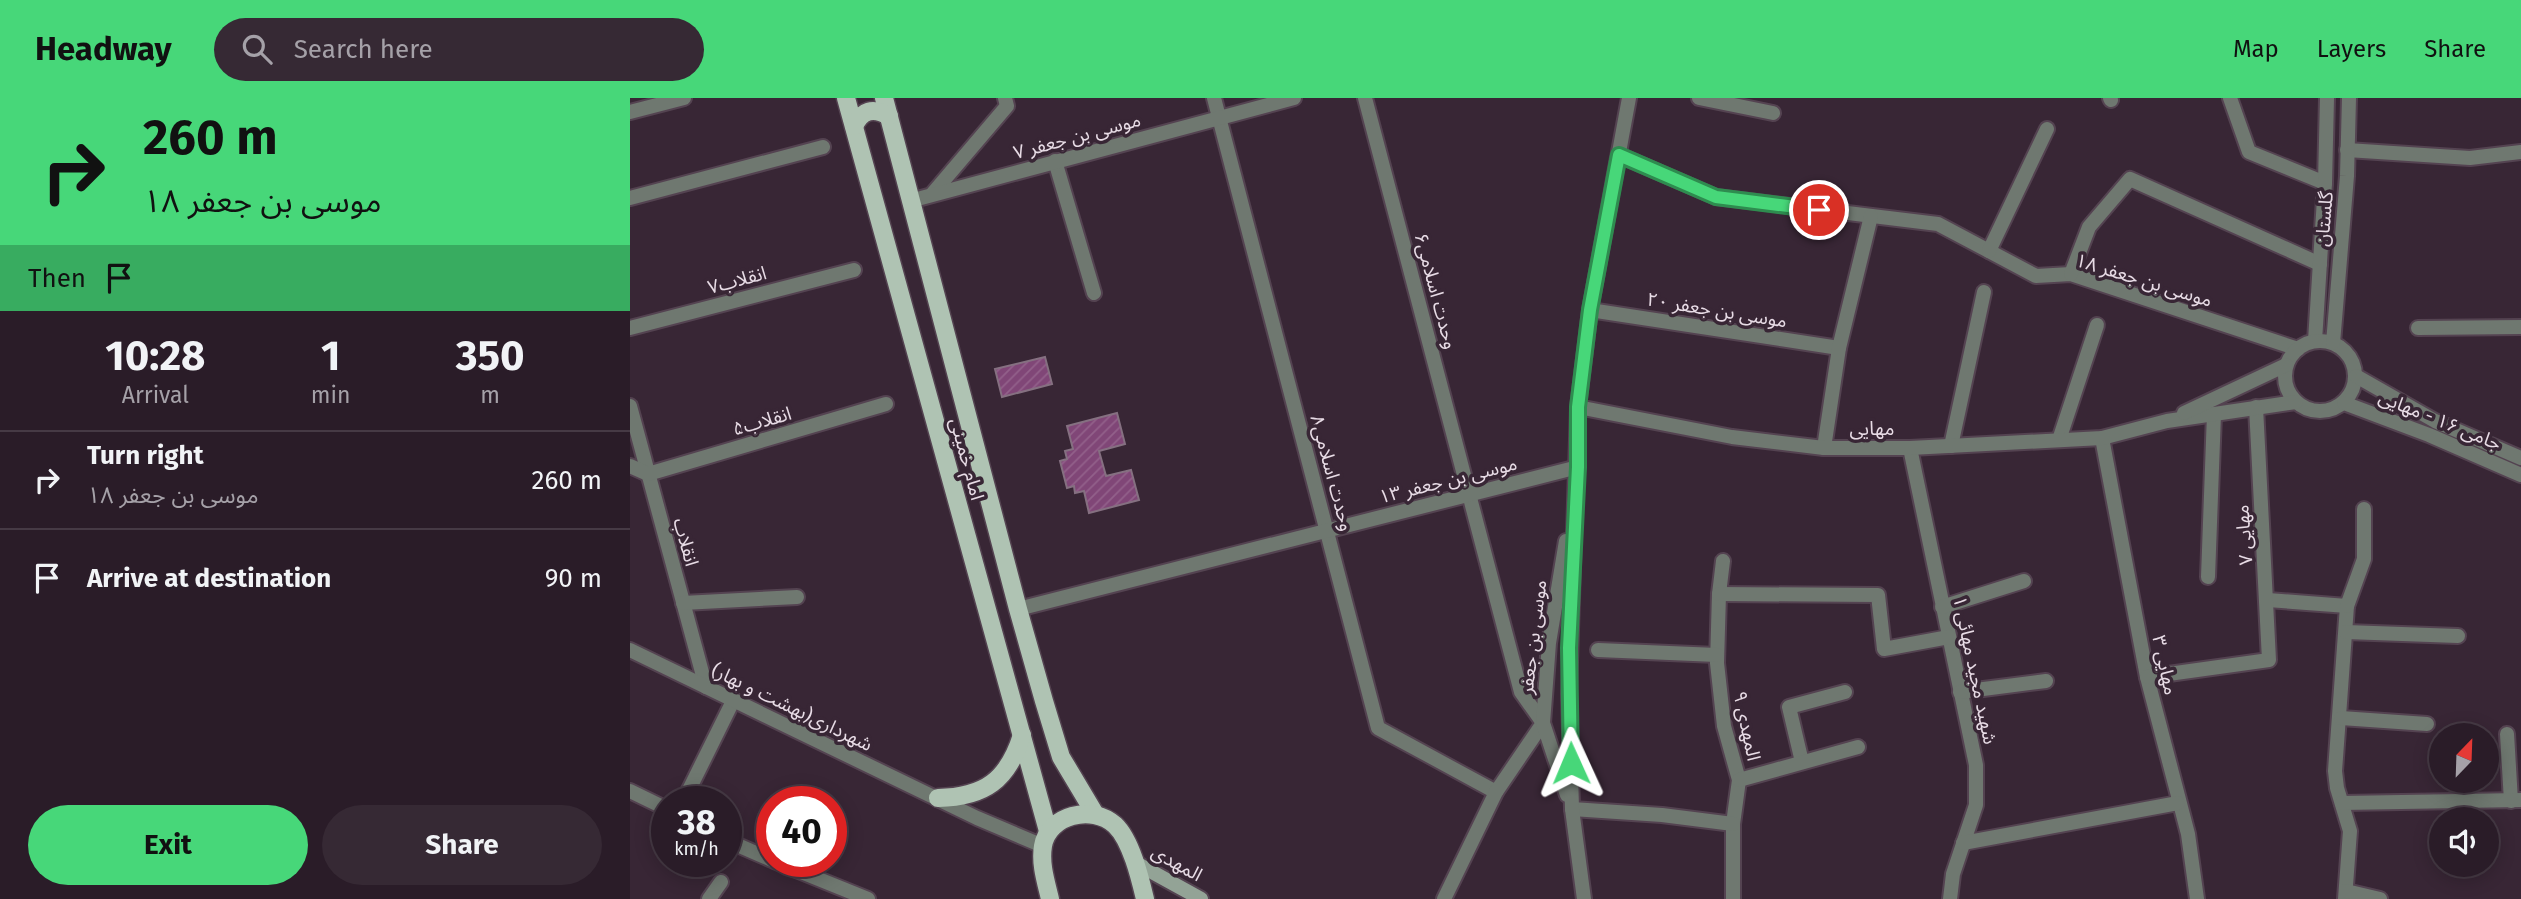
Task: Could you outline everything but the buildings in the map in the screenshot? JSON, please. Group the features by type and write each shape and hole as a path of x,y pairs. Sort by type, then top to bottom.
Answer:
{"main road":[{"name":"امام خمینی","path":"846,98 1022,735 1045,838 1043,871 1050,899"},
{"name":"امام خمینی","path":"884,98 1044,701 1061,757 1095,814"},
{"path":"854,126 859,116 868,110 879,111 888,116"},
{"path":"1014,709 1022,717 1039,716 1044,701"},
{"path":"938,798 961,797 983,790 1001,776 1015,757 1022,735"},
{"path":"1045,838 1052,824 1077,814 1095,814 1114,824 1123,835 1145,899"},
{"name":"المهدی","path":"1133,862 1201,899"}],"street":[{"path":"630,112 684,98"},
{"path":"933,193 1007,106 1005,98"},
{"name":"وحدت اسلامی۸","path":"1214,98 1378,728 1496,792"},
{"name":"موسی بن جعفر ۷","path":"910,201 1294,98"},
{"name":"وحدت اسلامی۶","path":"1365,98 1521,692 1544,723"},
{"name":"موسی بن جعفر","path":"1584,899 1572,809 1569,648 1578,467 1578,407 1590,310 1629,98"},
{"path":"1699,98 1773,113"},
{"path":"2230,98 2249,152 2325,183"},
{"name":"گلستان","path":"2315,341 2325,183 2327,98"},
{"name":"گلستان","path":"2333,343 2347,150 2348,98"},
{"path":"1989,251 2047,129"},
{"path":"630,198 823,147"},
{"path":"2347,150 2470,158 2521,152"},
{"name":"موسی بن جعفر ۱۸","path":"1619,155 1716,197 1938,224 2036,276 2071,274 2298,349"},
{"path":"1055,161 1094,293"},
{"path":"2071,274 2089,227 2130,178 2320,264"},
{"path":"1824,448 1839,348 1871,216"},
{"name":"انقلاب۷","path":"630,328 854,270"},
{"path":"1951,446 1984,292"},
{"name":"موسی بن جعفر ۲۰","path":"1590,310 1839,348"},
{"path":"2059,440 2097,326"},
{"path":"2418,328 2521,327"},
{"path":"2315,341 2333,343 2344,351 2352,362 2356,376 2353,390 2344,403 2328,411 2311,410 2296,402 2288,391 2285,379 2287,365 2298,349 2315,341"},
{"path":"2166,421 2287,365"},
{"name":"جامی ۱۶ - مهایی","path":"2356,376 2435,421 2521,458"},
{"path":"2166,421 2296,402"},
{"name":"جامی ۱۶ - مهایی","path":"2344,403 2521,474"},
{"name":"انقلاب۵","path":"648,474 886,404"},
{"name":"انقلاب","path":"630,406 706,687"},
{"name":"مهایی","path":"1578,407 1732,437 1824,448 1910,448 2102,438 2166,421"},
{"name":"مهایی ۷","path":"2147,677 2269,660 2256,407"},
{"path":"2208,577 2214,414"},
{"name":"مهایی ۳","path":"2102,438 2147,677 2188,834 2197,899"},
{"name":"شهید مجید مهائی ۱","path":"1910,448 1976,765 1976,806 1953,874 1950,899"},
{"path":"630,466 648,474"},
{"name":"موسی بن جعفر ۱۳","path":"1018,610 1578,467"},
{"name":"موسی بن جعفر","path":"1572,809 1544,723 1549,643 1578,467"},
{"path":"2364,509 2364,559 2347,606 2336,771 2350,831 2345,895 2380,899"},
{"name":"المهدی ۹","path":"1723,561 1718,594 1717,655 1724,726 1739,779 1733,824 1733,899"},
{"path":"1942,607 2024,581"},
{"path":"1718,594 1878,595 1884,649 1949,637"},
{"path":"683,603 797,597"},
{"path":"2268,600 2347,606"},
{"path":"2346,632 2458,636"},
{"name":"شهرداری(بهشت و بهار)","path":"630,650 938,798 1045,838"},
{"path":"1598,650 1717,655"},
{"path":"1960,692 2046,681"},
{"path":"1802,762 1789,707 1845,692"},
{"path":"691,786 733,701"},
{"path":"2341,718 2427,724"},
{"path":"1444,899 1496,792 1544,723"},
{"path":"2342,803 2516,800 2507,734"},
{"path":"1739,779 1858,747"},
{"path":"630,790 651,801"},
{"path":"1963,843 2178,803"},
{"path":"1572,809 1662,815 1733,824"},
{"path":"813,877 868,899"},
{"path":"709,899 721,881"}],"route":[{"path":"1571,763 1569,648 1578,467 1578,407 1590,310 1619,155 1716,197 1819,210"}]}
